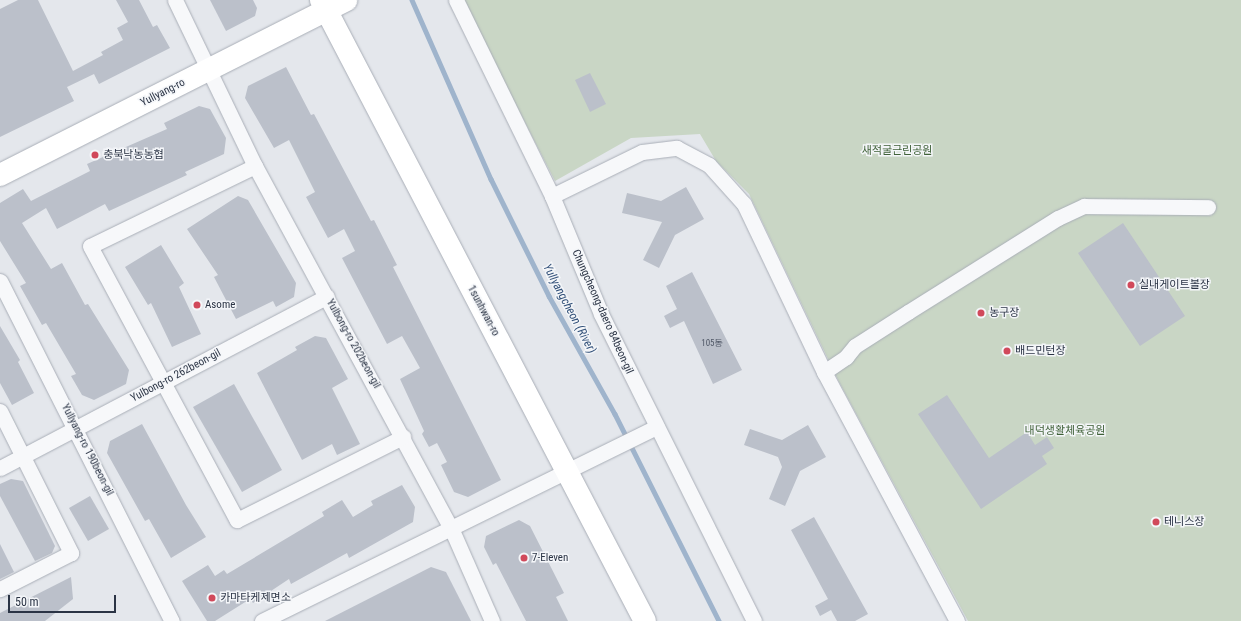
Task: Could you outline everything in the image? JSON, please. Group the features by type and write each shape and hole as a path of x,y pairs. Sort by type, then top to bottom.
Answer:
{"main road":[{"name":"Yullyang-ro","path":"0,175 210,70 324,5 346,0"},
{"name":"1sunhwan-ro","path":"324,5 645,621"}],"street":[{"name":"Yulbong-ro 202beon-gil","path":"175,0 255,166 403,437 450,528 492,621"},
{"name":"Chungcheong-daero 84beon-gil","path":"456,0 552,196 601,314 754,621"},
{"path":"552,196 642,152 677,148 709,165 744,204 824,372 958,621"},
{"path":"255,166 90,246 237,520 403,437"},
{"path":"824,372 846,357 855,346 901,316 1058,218 1084,206 1208,207"},
{"name":"Yullyang-ro 190beon-gil","path":"0,281 77,428 172,621"},
{"name":"Yulbong-ro 262beon-gil","path":"0,468 327,296"},
{"path":"0,411 24,456 70,553 0,589"},
{"path":"262,621 598,454 657,427"}],"green space":[{"path":"462,0 1241,0 1241,621 968,621 839,382 749,194 716,161 700,134 631,138 555,181"}],"building":[{"path":"18,0 38,0 73,71 103,55 101,52 123,40 117,28 128,22 116,0 139,0 153,27 157,25 170,48 99,84 94,74 67,87 74,101 0,137 0,9"},
{"path":"210,0 253,0 257,8 255,16 226,31"},
{"path":"286,67 311,115 314,114 371,221 374,220 397,265 393,267 501,480 468,497 454,492 441,465 447,462 437,443 429,447 422,434 424,431 400,379 420,368 402,336 387,344 342,258 355,251 344,229 328,238 306,197 315,192 289,140 274,148 245,98 248,86"},
{"path":"590,73 606,104 590,112 575,80"},
{"path":"199,106 210,109 226,138 224,154 185,172 187,175 109,211 105,204 57,229 46,208 22,223 51,269 62,263 85,305 88,304 129,370 126,384 94,400 82,395 71,376 76,374 46,323 42,325 20,286 26,283 0,241 0,203 23,189 31,201 90,171 87,164 167,129 164,123"},
{"path":"686,187 704,219 675,235 659,268 643,260 662,222 622,213 627,193 661,201"},
{"path":"238,196 248,200 296,283 294,297 276,307 273,301 236,319 214,277 218,275 187,229"},
{"name":"실내게이트볼장","path":"1123,223 1185,316 1140,346 1078,253"},
{"path":"161,245 184,283 179,287 201,334 172,347 151,303 148,305 125,267"},
{"path":"692,272 742,370 713,384 684,321 670,328 664,316 677,309 666,286"},
{"path":"0,326 20,360 18,362 34,393 12,405 0,383"},
{"path":"315,336 326,338 348,379 332,388 360,444 337,455 332,444 302,460 257,373 297,350 295,347"},
{"path":"234,384 282,470 242,492 193,407"},
{"path":"947,395 989,458 1027,432 1035,445 1047,437 1054,448 1042,456 1047,464 981,509 918,414"},
{"path":"142,424 186,505 206,537 171,558 149,519 145,521 107,453 110,441"},
{"path":"808,425 826,457 800,471 785,506 769,499 782,467 778,457 744,445 750,429 782,440"},
{"path":"11,479 23,481 55,546 52,553 35,561 0,496 0,484"},
{"path":"402,485 415,507 413,522 349,558 347,553 291,584 289,579 253,603 250,599 215,621 207,621 182,581 208,565 215,576 224,570 227,574 324,516 322,512 342,500 353,517 373,505 371,501"},
{"path":"90,496 109,529 88,541 69,508"},
{"path":"814,517 868,614 855,621 837,621 831,610 820,616 815,606 828,599 791,530"},
{"path":"519,520 530,526 564,593 556,597 568,621 526,621 496,563 493,565 484,547 486,536"},
{"path":"0,544 14,572 0,579"},
{"path":"431,567 446,572 471,621 325,621"},
{"path":"71,577 73,599 45,621 0,621 0,613"}],"waterway":[{"name":"Yullyangcheon (River)","path":"412,0 491,179 549,296 615,414 719,621"}],"place":[{"name":"충북낙농농협","path":"95,155"},
{"name":"실내게이트볼장","path":"1131,285"},
{"name":"Asome","path":"197,305"},
{"name":"농구장","path":"981,313"},
{"name":"배드민턴장","path":"1007,351"},
{"name":"테니스장","path":"1156,522"},
{"name":"7-Eleven","path":"524,558"},
{"name":"카마타케제면소","path":"212,598"}],"park label":[{"name":"새적굴근린공원","path":"897,151"},
{"name":"내덕생활체육공원","path":"1065,431"}]}
